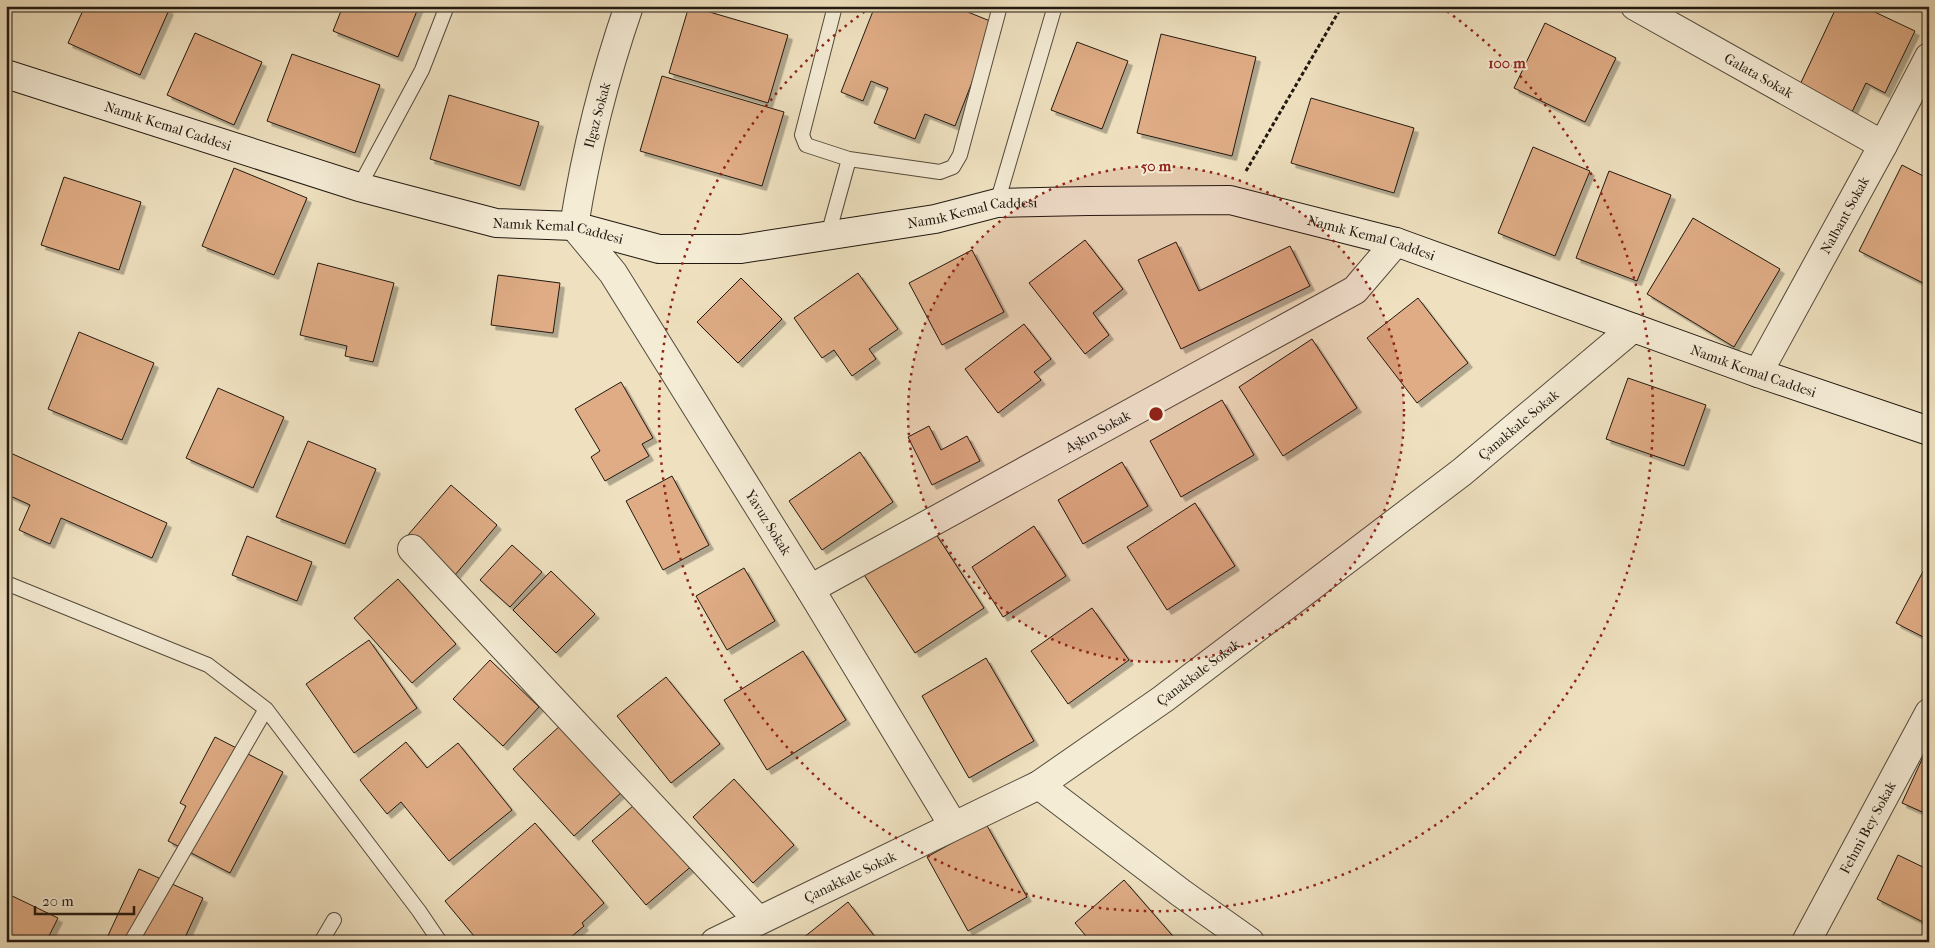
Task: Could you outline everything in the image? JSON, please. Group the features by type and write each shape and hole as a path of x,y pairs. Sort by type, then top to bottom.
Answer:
{"street":[{"name":"Ilgaz Sokak","path":"574,226 583,168 615,47 629,6"},
{"name":"Galata Sokak","path":"1635,6 1883,145"},
{"name":"Nalbant Sokak","path":"1758,373 1883,145 1929,56"},
{"name":"Namık Kemal Caddesi","path":"6,74 359,187 496,223 574,226 659,248 741,249 935,219 996,204 1230,200 1396,242 1758,373 1929,432"},
{"name":"Yavuz Sokak","path":"574,226 613,273 810,589 953,825"},
{"name":"Aşkın Sokak","path":"810,589 1356,290 1396,242"},
{"name":"Çanakkale Sokak","path":"716,942 953,825 1039,785 1163,699 1462,472 1633,328"},
{"path":"412,549 758,920"},
{"name":"Fehmi Bey Sokak","path":"1806,942 1929,713"},
{"path":"1039,785 1181,893 1250,942"}],"lane":[{"path":"359,187 422,70 447,6"},
{"path":"836,6 802,135 806,145 849,158 940,172 953,167 960,154 1000,6"},
{"path":"996,204 1055,6"},
{"path":"828,235 849,158"},
{"path":"6,583 208,665 266,709 419,911 440,942"},
{"path":"131,942 266,709"},
{"path":"321,942 334,920"}],"path":[{"path":"1230,200 1342,6"}],"building":[{"path":"85,6 162,6 169,10 140,75 68,43"},
{"path":"343,6 419,6 398,57 333,31"},
{"path":"689,6 788,35 768,103 669,73"},
{"path":"875,6 953,6 995,23 955,126 925,114 915,139 874,123 888,88 871,81 863,101 841,92"},
{"path":"1837,6 1862,6 1915,31 1885,93 1866,83 1850,116 1797,91"},
{"path":"1545,23 1616,58 1585,122 1514,88"},
{"path":"195,33 262,62 234,125 167,95"},
{"path":"1161,34 1256,57 1232,156 1137,133"},
{"path":"1077,42 1128,61 1102,129 1051,110"},
{"path":"292,54 380,85 355,153 267,121"},
{"path":"662,76 784,112 762,186 640,151"},
{"path":"449,95 539,122 520,186 430,159"},
{"path":"1311,98 1414,128 1394,193 1291,163"},
{"path":"1533,147 1590,171 1555,256 1498,233"},
{"path":"1902,165 1929,179 1929,286 1859,251"},
{"path":"234,168 307,198 274,275 202,246"},
{"path":"1609,171 1671,195 1637,281 1576,258"},
{"path":"64,177 141,202 119,270 41,245"},
{"path":"1693,218 1780,269 1734,347 1647,294"},
{"path":"1085,240 1123,289 1093,313 1109,335 1085,354 1029,283"},
{"path":"1176,242 1199,291 1290,246 1310,286 1181,349 1138,260"},
{"path":"972,250 1004,312 942,345 909,283"},
{"path":"318,263 394,283 373,362 345,356 347,346 300,335"},
{"path":"858,273 898,329 869,349 876,359 852,376 834,350 822,358 794,318"},
{"path":"498,275 560,283 553,333 491,325"},
{"path":"741,278 782,319 738,363 697,322"},
{"path":"1418,298 1468,363 1417,403 1367,338"},
{"path":"1024,324 1051,359 1034,372 1041,380 998,413 965,369"},
{"path":"79,332 154,363 122,440 48,409"},
{"path":"1312,339 1357,408 1283,456 1239,387"},
{"path":"1628,378 1706,405 1684,466 1606,439"},
{"path":"621,382 653,438 642,444 649,456 605,481 591,457 600,451 575,409"},
{"path":"218,388 284,417 253,488 186,458"},
{"path":"1222,400 1254,455 1181,497 1150,441"},
{"path":"929,426 941,450 967,436 980,461 932,485 908,437"},
{"path":"308,441 376,469 345,544 276,517"},
{"path":"6,451 167,523 152,558 61,518 50,544 19,530 30,505 6,494"},
{"path":"860,452 893,502 822,550 789,501"},
{"path":"1122,462 1148,506 1083,544 1058,500"},
{"path":"672,476 709,545 663,570 626,501"},
{"path":"451,485 497,525 455,575 408,535"},
{"path":"1195,503 1235,566 1167,610 1127,547"},
{"path":"928,522 984,608 915,653 859,567"},
{"path":"1034,526 1066,576 1003,617 972,567"},
{"path":"247,536 312,562 297,601 232,575"},
{"path":"512,545 542,572 510,607 480,580"},
{"path":"1929,560 1929,640 1896,623"},
{"path":"744,568 775,621 727,650 696,596"},
{"path":"551,571 595,614 556,653 513,610"},
{"path":"398,579 456,644 412,683 354,618"},
{"path":"1092,608 1129,660 1068,704 1031,651"},
{"path":"369,640 417,708 354,753 306,684"},
{"path":"803,651 846,720 767,770 724,700"},
{"path":"986,658 1034,741 969,778 922,696"},
{"path":"490,660 539,707 503,746 453,699"},
{"path":"666,677 720,744 671,783 617,716"},
{"path":"562,724 623,791 574,836 513,769"},
{"path":"215,737 283,772 230,873 168,841 186,806 180,803"},
{"path":"406,742 427,768 458,743 512,810 449,861 401,802 387,814 360,780"},
{"path":"1929,744 1929,815 1902,803"},
{"path":"734,779 794,845 753,883 693,817"},
{"path":"647,794 701,858 646,905 592,841"},
{"path":"535,823 604,903 582,923 584,926 565,942 479,942 445,901"},
{"path":"986,824 1027,897 968,931 927,857"},
{"path":"1898,855 1929,870 1929,925 1877,899"},
{"path":"139,869 203,898 183,942 105,942"},
{"path":"1124,880 1178,942 1091,942 1075,923"},
{"path":"6,893 58,918 46,942 6,942"},
{"path":"848,902 879,942 798,942"}]}
